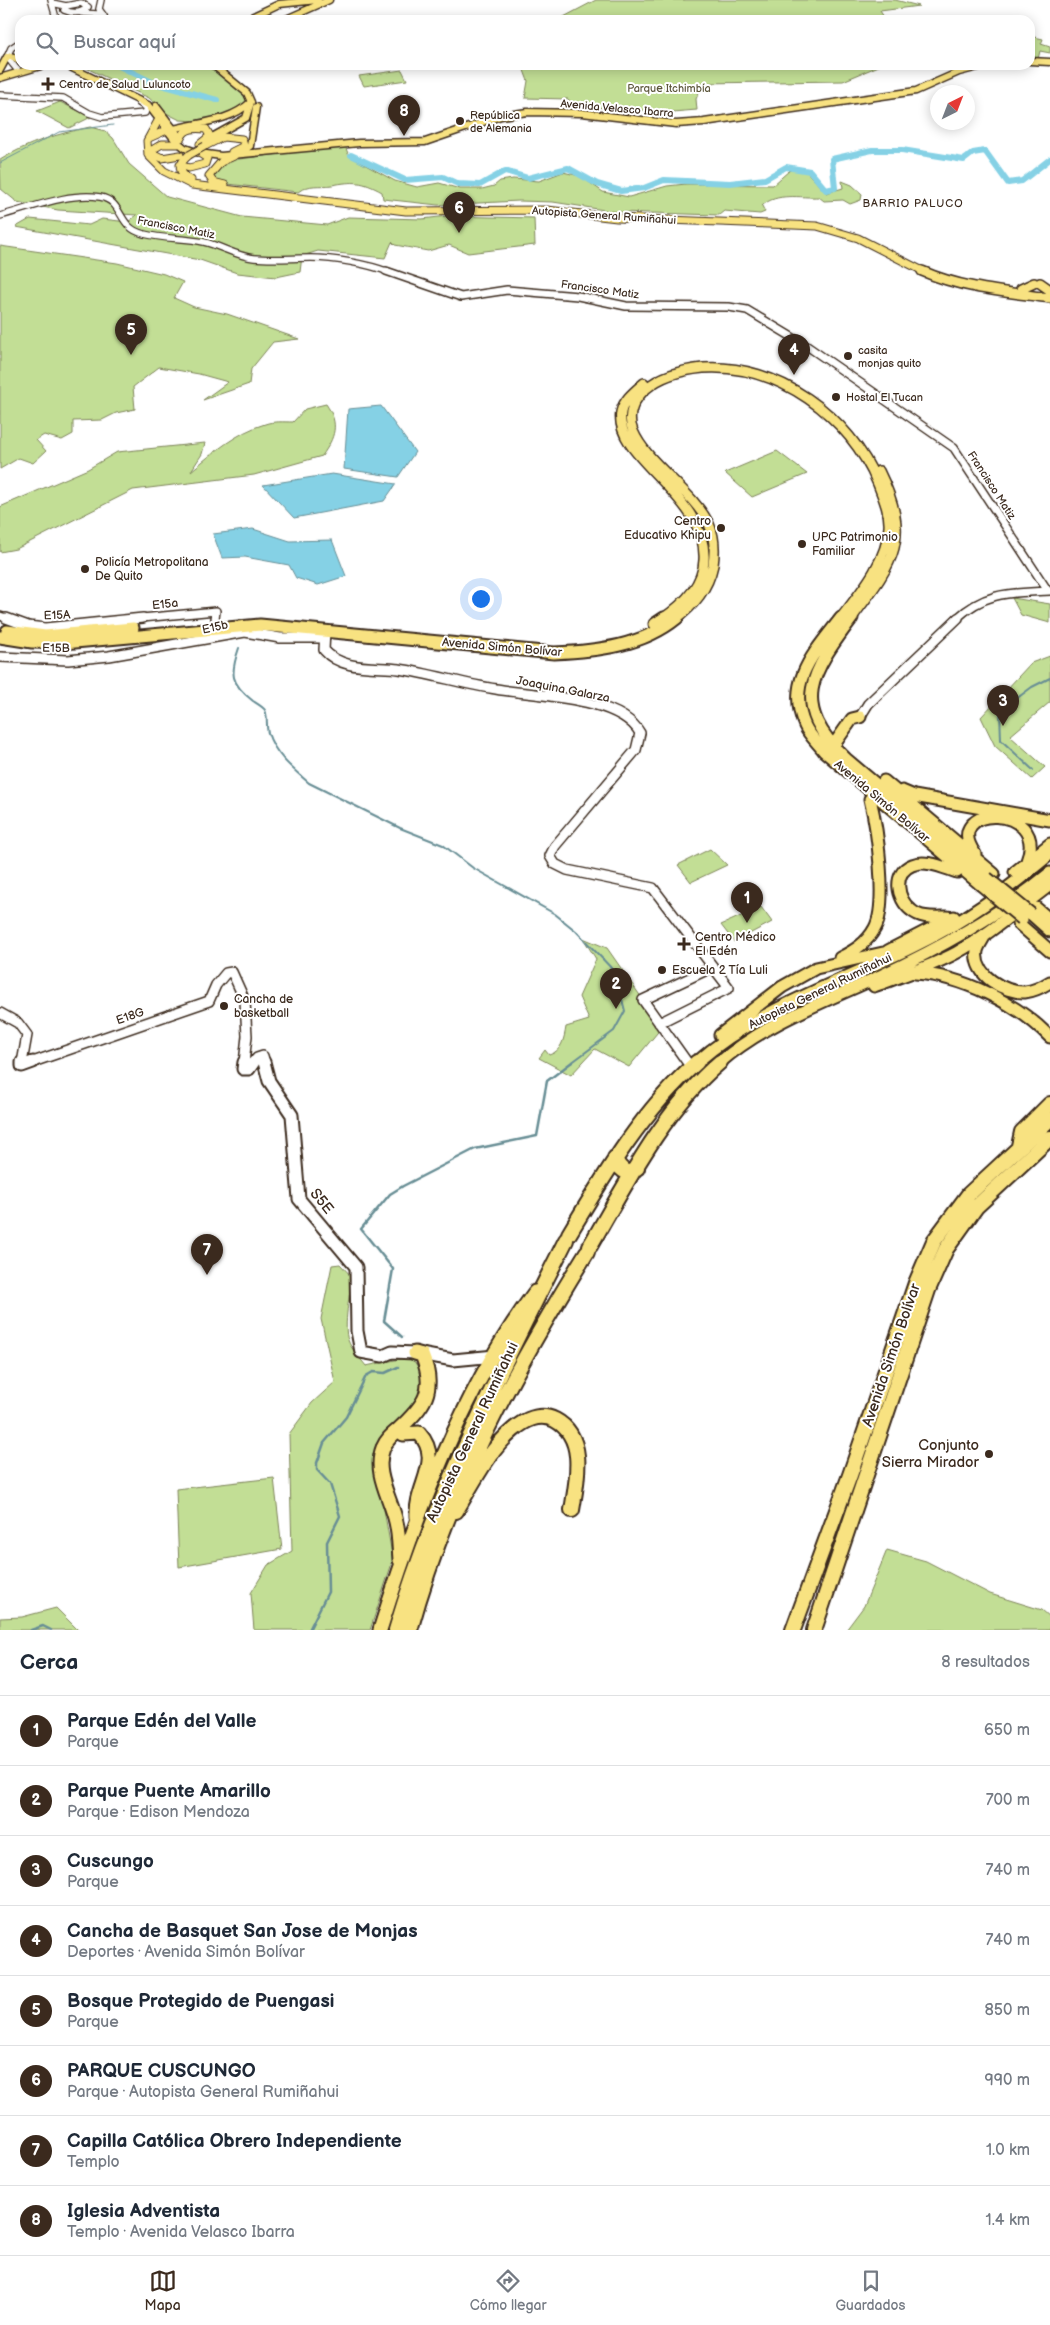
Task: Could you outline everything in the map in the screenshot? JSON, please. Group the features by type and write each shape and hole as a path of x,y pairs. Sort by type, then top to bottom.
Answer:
{"highway":[{"path":"162,118 146,146 150,157 176,179"},
{"path":"184,154 162,158 152,153 152,150 158,146 180,141 183,133 188,130 203,128 210,134 203,144"},
{"path":"149,138 170,129"},
{"path":"176,179 170,167 184,154 223,136 235,136 244,141 243,147 206,174 206,180 213,184"},
{"path":"184,154 180,164 194,168 205,164 207,158 199,153"},
{"path":"221,162 212,171 210,178 213,182 229,186"},
{"name":"Autopista General Rumiñahui","path":"180,164 179,169 182,175 195,181 408,206 545,206 630,214 811,221 863,235 943,274 968,281 1050,292"},
{"name":"Autopista General Rumiñahui","path":"176,179 192,185 212,188 404,210 547,210 617,218 817,226 858,238 913,267 943,280 966,286 1050,298"},
{"path":"1021,289 1037,283 1050,292"},
{"name":"Avenida Simón Bolívar","path":"0,629 45,636 78,634 216,615 551,648 593,646 636,634 651,627 680,607 693,592 703,572 705,552 698,526 690,512 627,440 623,431 621,413 625,401 634,390 658,374 687,366 705,364 734,365 767,374 817,399 844,419 871,453 888,489 896,514 898,533 894,552 888,566 819,666 813,679 810,694 812,713 836,753 984,881"},
{"name":"Avenida Simón Bolívar","path":"0,637 23,642 81,642 218,626 260,625 324,635 554,653 579,653 613,648 639,640 662,629 693,606 703,592 714,569 715,542 711,528 693,500 639,442 630,422 631,411 643,391 654,382 675,373 713,368 750,372 802,395 825,410 840,425 856,442 870,466 888,517 888,538 878,561 808,663 798,689 798,707 806,728 824,751 836,753"},
{"path":"836,753 852,719 860,718"},
{"path":"836,753 889,785 914,796 1050,820"},
{"path":"836,753 870,799 956,872"},
{"path":"889,785 979,860"},
{"path":"831,963 861,946 870,937 881,912 877,826 870,799"},
{"path":"1020,868 1030,857 1033,843 1027,830 1007,817 986,816 972,824 968,838 971,848 979,860 984,881 1027,916 1049,948"},
{"path":"1050,844 955,916 883,953 850,983 865,989 911,973 955,954 985,935 1050,885"},
{"name":"Autopista General Rumiñahui","path":"410,1630 438,1538 476,1450 532,1344 588,1249 672,1115 690,1092 731,1053 778,1023 944,930 1050,854"},
{"path":"955,916 940,919 923,917 909,909 899,897 896,884 900,873 911,865 925,862 941,864 956,872 984,881 1027,916 1050,931"},
{"name":"Autopista General Rumiñahui","path":"396,1630 427,1528 463,1444 567,1237 615,1158 653,1108 682,1075 732,1035 779,1009 922,956 972,928 1050,874"},
{"path":"1027,916 1050,920"},
{"path":"985,935 978,944 976,955 980,968 988,979 1001,988 1030,993 1043,989 1050,982"},
{"path":"682,1075 687,1062 782,987 816,968 831,963 883,953"},
{"path":"911,973 936,975 964,984 1014,1009 1037,1024 1050,1037"},
{"path":"1020,1146 1022,1132 1050,1104"},
{"name":"Avenida Simón Bolívar","path":"793,1630 850,1475 916,1283 934,1241 969,1194 1050,1119"},
{"name":"Avenida Simón Bolívar","path":"814,1630 928,1290 946,1250 989,1193 1046,1142"},
{"path":"615,1158 617,1165 628,1173 638,1168"},
{"path":"518,1336 532,1344"},
{"path":"438,1538 493,1454 521,1424 538,1417 554,1419 566,1426 572,1436 577,1461 572,1510"}],"main road":[{"path":"255,15 273,6 318,0"},
{"path":"295,15 329,0"},
{"path":"300,2 308,4 306,10"},
{"path":"2,72 9,58 15,62"},
{"path":"1035,62 1050,63"},
{"path":"2,72 15,69"},
{"path":"0,78 15,70"},
{"name":"Avenida Velasco Ibarra","path":"77,70 132,96 152,108 162,118"},
{"name":"Avenida Velasco Ibarra","path":"85,70 144,98 180,141 199,153 233,154 359,143 425,142 515,113 582,112 674,121 704,119 911,89 960,70"},
{"path":"219,70 247,93 251,102 249,113 243,122 223,136"},
{"path":"230,70 256,94 250,146 243,152"},
{"name":"Avenida Velasco Ibarra","path":"180,141 203,150 233,154 365,139 421,140 514,111 573,110 676,124 704,122 916,91 967,70"},
{"path":"170,129 225,119 243,110 251,102"},
{"path":"162,118 199,124"},
{"path":"203,144 254,118"},
{"path":"225,119 243,122 251,132 256,144 283,147"},
{"path":"380,1630 400,1564 451,1437 518,1313 550,1273"},
{"path":"417,1518 416,1501 430,1463 430,1450 425,1438 418,1433 403,1434 422,1414 436,1393 437,1375 422,1354"},
{"path":"400,1564 396,1521 381,1474 380,1460 385,1443 420,1408 430,1391 430,1373 422,1354"}],"street":[{"path":"101,0 99,8 103,15"},
{"path":"52,2 77,13 97,15"},
{"path":"52,2 58,15"},
{"path":"64,8 80,3 86,4 88,8 99,15"},
{"path":"61,15 64,8"},
{"path":"71,15 88,8"},
{"path":"9,58 15,47"},
{"path":"1,94 58,97 71,101 97,116 119,116 147,112 147,108 131,98 132,96"},
{"name":"Francisco Matiz","path":"0,216 75,197 94,196 110,200 116,206 127,228 142,234 205,242 235,254 255,258 314,258 378,268 409,280 440,288 461,297 512,290 578,296 626,306 730,307 747,310 807,346 954,448 1049,591"},
{"path":"860,718 868,704 971,606 994,596 1049,591"},
{"name":"E15a","path":"113,623 216,615"},
{"name":"E15A","path":"0,616 28,626 45,628 113,623"},
{"name":"E15b","path":"110,653 220,638 246,632 280,638 324,635"},
{"name":"Joaquina Galarza","path":"324,635 326,654 343,662 409,671 585,704 608,710 630,720 640,733 636,750 555,846 550,858 555,864 567,870 653,888 713,967"},
{"name":"E15B","path":"0,657 68,660 110,653"},
{"path":"659,1023 729,988 713,967 643,1000 659,1023 687,1062"},
{"name":"E18G","path":"0,1013 19,1025 27,1034 28,1040 22,1066 209,1001 216,984 226,973 232,972"},
{"name":"S5E","path":"232,972 245,1001 247,1036 243,1069 249,1069 258,1058 263,1056 269,1080 293,1120 299,1199 356,1268 357,1331 361,1352 382,1356 392,1352 422,1354 453,1360 495,1356"}],"green space":[{"path":"596,0 895,0 919,6 880,11 883,15 568,15"},
{"path":"1035,37 1043,39 1041,44 1050,47 1050,53 1040,51 1038,59 1035,59"},
{"path":"90,70 214,70 243,94 246,104 234,114 195,121 180,120 166,113 149,98"},
{"path":"402,70 407,80 364,86 359,76"},
{"name":"Parque Itchimbía","path":"524,70 869,70 843,81 703,83 696,99 697,110 672,112 575,106 568,99 525,98 528,81"},
{"path":"60,102 91,117 69,128 37,111"},
{"path":"90,127 105,131 113,138 129,164 167,197 242,217 327,225 348,217 422,219 448,216 534,218 535,245 468,253 449,245 428,251 395,245 392,242 385,258 318,251 302,256 300,272 276,277 237,273 200,260 16,227 30,219 89,225 102,219 128,222 137,215 58,210 17,202 1,189 0,160 44,139"},
{"path":"345,146 349,156 395,181 417,187 439,183 460,189 482,189 494,186 500,181 513,179 539,181 563,172 580,176 603,192 629,197 667,186 686,184 773,185 790,170 806,171 826,193 843,188 842,181 852,185 862,194 861,200 850,204 843,200 824,201 819,197 781,197 762,206 765,212 760,214 724,211 719,215 617,212 553,202 519,201 438,205 383,199 382,192 358,183 311,186 298,192 228,184 216,180 213,175 221,164 231,160"},
{"path":"0,246 117,263 164,274 183,282 174,298 194,307 227,314 299,339 273,342 251,369 249,384 203,400 228,382 199,374 159,367 133,387 135,409 116,413 102,420 73,421 73,434 62,440 44,435 36,440 46,451 33,463 19,458 0,469"},
{"path":"326,404 333,418 334,430 330,443 322,456 254,475 133,490 16,549 0,552 0,507 88,469 117,452 205,443 202,454 191,471 245,432 268,423 293,422 305,409"},
{"path":"777,451 807,474 752,497 725,473"},
{"path":"1012,598 1050,604 1050,623 1021,615"},
{"path":"1050,656 1050,702 1010,736 1045,767 1032,779 995,746 981,717 1031,663"},
{"path":"710,849 727,865 691,882 678,865"},
{"path":"761,907 772,922 734,942 721,925"},
{"path":"583,938 607,948 662,1027 629,1067 595,1049 571,1075 539,1058 545,1050 549,1055 560,1048 566,1027 589,1020 579,997 596,959"},
{"path":"340,1264 352,1277 346,1327 351,1347 366,1366 405,1358 413,1360 424,1375 422,1394 408,1414 376,1444 376,1465 393,1560 370,1630 254,1630 251,1593 268,1565 292,1551 289,1434 312,1403 335,1382 321,1319 332,1265"},
{"path":"274,1478 282,1549 179,1567 176,1489"},
{"path":"887,1550 926,1561 990,1594 1042,1610 1050,1617 1050,1630 846,1630 864,1606"},
{"path":"56,1608 78,1630 0,1630 0,1618 22,1617"}],"water":[{"path":"381,406 415,452 398,477 344,469 348,409"},
{"path":"332,474 396,484 384,501 294,518 263,485"},
{"path":"253,529 290,541 332,540 346,576 318,585 296,578 289,565 245,557 222,558 213,534"}],"waterway":[{"path":"127,70 154,83 217,100"},
{"path":"0,163 59,132 113,125"},
{"path":"351,155 405,180 443,177 458,184 480,185 505,171 528,178 568,168 597,184 621,191 644,188 664,180 730,183 765,179 786,167 810,171 826,190 835,188 832,159 872,150 902,150 964,160 973,153 985,151 1008,183 1022,181 1050,159"},
{"path":"239,648 233,671 236,683 245,695 265,710 268,733 275,748 285,761 309,783 400,828 443,845 473,868 555,914 576,931 615,972 625,1011 614,1031 571,1063"},
{"path":"1033,770 1001,740 1000,711 1032,687 1050,678"},
{"path":"402,1337 384,1321 393,1269 361,1229 390,1194 403,1186 475,1149 537,1136 547,1081 572,1062"},
{"path":"309,1630 328,1592 327,1542 340,1516 330,1484 317,1470 317,1463 324,1443 346,1417 366,1376 373,1372 385,1373 398,1367"},
{"path":"31,1630 43,1626 51,1630"}],"place":[{"name":"Centro de Salud Luluncoto","path":"48,84"},
{"name":"República de Alemania","path":"460,121"},
{"name":"Iglesia Adventista","path":"404,136"},
{"name":"PARQUE CUSCUNGO","path":"459,233"},
{"name":"Bosque Protegido de Puengasi","path":"131,355"},
{"name":"casita monjas quito","path":"848,356"},
{"name":"Cancha de Basquet San Jose de Monjas","path":"794,375"},
{"name":"Hostal El Tucan","path":"836,397"},
{"name":"Centro Educativo Khipu","path":"721,528"},
{"name":"UPC Patrimonio Familiar","path":"802,544"},
{"name":"Policía Metropolitana De Quito","path":"85,569"},
{"name":"Cuscungo","path":"1003,726"},
{"name":"Parque Edén del Valle","path":"747,923"},
{"name":"Centro Médico El Edén","path":"684,944"},
{"name":"Escuela 2 Tía Luli","path":"662,970"},
{"name":"Cancha de basketball","path":"224,1006"},
{"name":"Parque Puente Amarillo","path":"616,1009"},
{"name":"Capilla Católica Obrero Independiente","path":"207,1275"},
{"name":"Conjunto Sierra Mirador","path":"989,1454"}],"district":[{"name":"BARRIO PALUCO","path":"913,203"}]}
